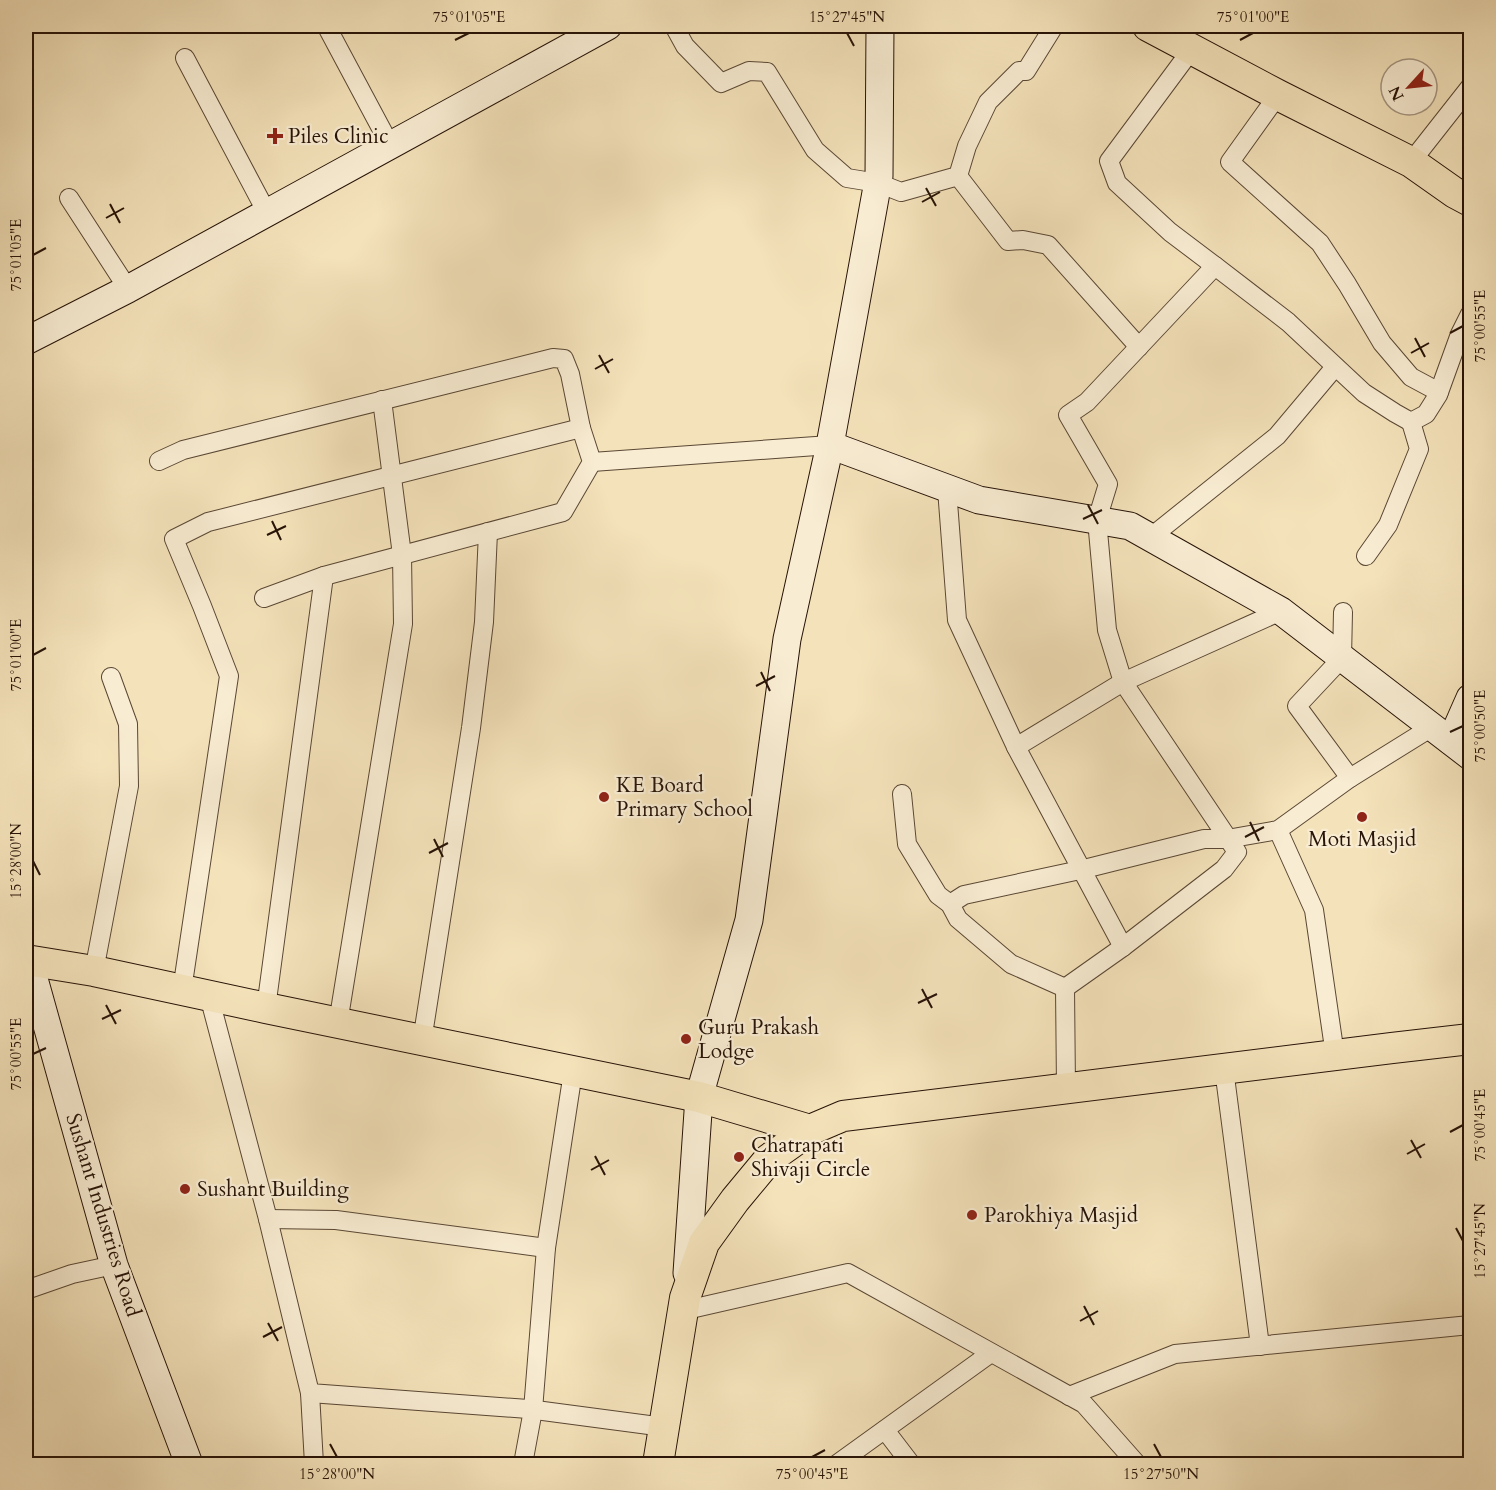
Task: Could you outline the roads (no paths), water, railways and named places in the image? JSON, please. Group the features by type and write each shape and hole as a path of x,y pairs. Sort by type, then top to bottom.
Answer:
{"main road":[{"path":"1148,26 1411,162 1470,201"},
{"path":"27,961 94,971 699,1097 810,1130"},
{"path":"658,1464 684,1305 704,1243 735,1200 770,1159 810,1130 843,1116 1470,1040"}],"street":[{"path":"26,342 128,289 608,26"},
{"path":"674,26 685,46 722,83 749,71 767,72 814,150 847,178 878,183 901,192 958,176"},
{"path":"880,26 878,183 830,445 787,639 749,920 699,1097 684,1305 848,1273 1084,1404 1137,1464"},
{"path":"958,176 967,146 988,102 1019,71 1026,71 1053,26"},
{"path":"328,29 390,145"},
{"path":"1192,49 1109,161 1117,183 1170,232 1287,322 1364,393 1411,422 1419,449 1388,525 1366,556"},
{"path":"185,58 267,213"},
{"path":"1411,162 1470,87"},
{"path":"1278,95 1230,162 1320,243 1382,343 1411,377 1439,392"},
{"path":"958,176 1008,241 1023,240 1048,245 1138,348"},
{"path":"69,198 128,289"},
{"path":"1065,988 1123,947 1224,869 1237,852 1123,682 1107,630 1097,520 1108,484 1068,415 1087,402 1215,266"},
{"path":"1411,422 1426,414 1439,392 1460,334 1470,314"},
{"path":"159,461 183,450 553,358 564,359 570,374 581,428 592,462 563,512 324,576 264,598"},
{"path":"1151,537 1277,436 1335,367"},
{"path":"338,1023 403,624 402,555 382,400"},
{"path":"314,1464 310,1393 268,1219 195,993 229,676 174,539 208,522 581,428"},
{"path":"592,462 830,445 979,500 1130,526 1281,611 1451,741"},
{"path":"948,489 957,620 1016,747 1123,947"},
{"path":"422,1041 471,728 484,622 488,532"},
{"path":"266,1008 324,576"},
{"path":"1016,747 1123,682 1281,611"},
{"path":"1342,612 1342,658 1297,705 1350,778"},
{"path":"94,971 129,786 128,724 111,677"},
{"path":"950,904 964,895 1080,870 1204,839 1278,830 1350,778 1451,741 1468,707"},
{"path":"902,794 908,844 938,895 950,904 958,919 1011,964 1065,988"},
{"path":"1278,830 1314,910 1335,1055"},
{"name":"Sushant Industries Road","path":"27,961 33,1003 114,1265 189,1464"},
{"path":"1065,988 1066,1088"},
{"path":"1224,1069 1260,1346"},
{"path":"523,1464 533,1410 546,1248 573,1072"},
{"path":"268,1219 336,1220 546,1248"},
{"path":"26,1290 72,1274 114,1265"},
{"path":"1069,1396 1175,1354 1470,1325"},
{"path":"837,1464 992,1353"},
{"path":"310,1393 533,1410 664,1427"},
{"path":"885,1430 911,1464"}],"place":[{"name":"Piles Clinic","path":"275,136"},
{"name":"KE Board Primary School","path":"604,797"},
{"name":"Moti Masjid","path":"1362,817"},
{"name":"Guru Prakash Lodge","path":"686,1039"},
{"name":"Chatrapati Shivaji Circle","path":"739,1157"},
{"name":"Sushant Building","path":"185,1189"},
{"name":"Parokhiya Masjid","path":"972,1215"}]}
